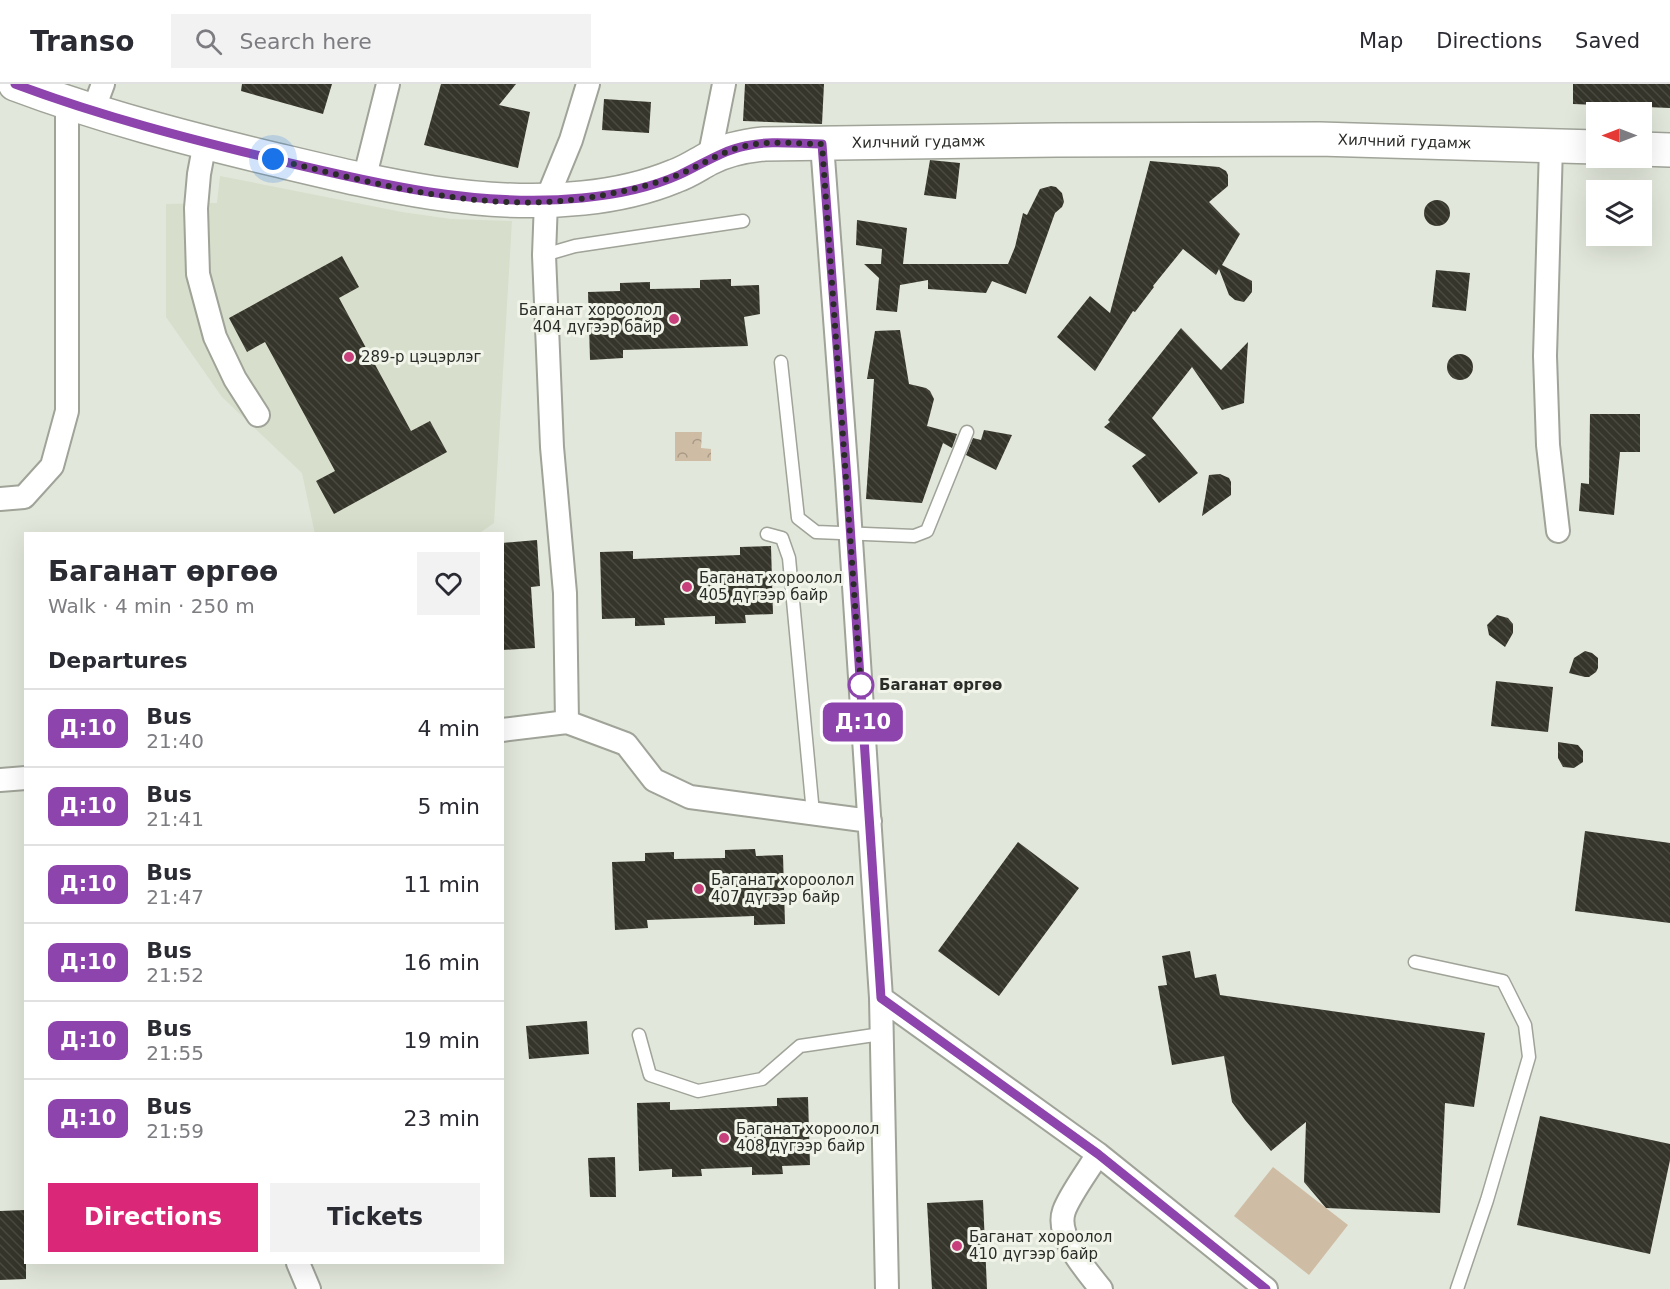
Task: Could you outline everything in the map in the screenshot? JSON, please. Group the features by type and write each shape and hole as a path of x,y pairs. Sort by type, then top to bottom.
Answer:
{"main road":[{"name":"Хилчний гудамж","path":"15,84 87,99 205,142 364,180 483,200 546,201 585,198 651,184 676,176 708,159 747,145 1319,139 1586,147"},
{"path":"1652,149 1670,150"}],"street":[{"path":"364,180 388,84"},
{"path":"567,722 565,593 552,447 544,255 546,201 571,140 588,84"},
{"path":"708,159 724,84"},
{"path":"0,499 24,497 52,466 67,411 87,99"},
{"path":"205,142 196,208 198,274 215,337 235,379 258,415"},
{"path":"822,144 881,998 887,1289"},
{"path":"1551,146 1545,356 1548,445 1558,531"},
{"path":"504,730 567,722 626,744 654,780 690,797 870,821"},
{"path":"0,780 24,778"},
{"path":"881,998 1098,1154 1266,1289"},
{"path":"1098,1154 1063,1212 1063,1222 1064,1233 1078,1259 1101,1289"},
{"path":"298,1264 309,1289"}],"lane":[{"path":"544,255 575,246 743,221"},
{"path":"782,363 798,518 816,532 914,536 927,531 967,432"},
{"path":"767,534 782,538 789,558 813,813"},
{"path":"1415,962 1503,981 1525,1025 1529,1058 1487,1200 1457,1289"},
{"path":"639,1035 650,1075 698,1091 762,1079 800,1046 881,1034"}],"shaded area":[{"name":"289-р цэцэрлэг","path":"220,176 402,212 451,219 512,221 494,523 481,532 315,532 302,473 222,397 166,317 166,204 217,203"}],"green space":[{"path":"675,432 702,432 701,448 711,449 711,461 675,461"},
{"path":"1273,1167 1348,1225 1309,1275 1234,1216"}],"building":[{"path":"242,84 332,84 323,114 241,91"},
{"path":"441,84 516,84 499,105 530,112 518,168 424,145"},
{"path":"745,84 824,84 822,124 743,121"},
{"path":"1573,84 1670,84 1670,108 1652,107 1652,102 1573,104"},
{"path":"604,99 651,102 649,133 602,130"},
{"path":"930,160 960,163 956,199 924,195"},
{"path":"1150,161 1219,167 1226,171 1228,186 1209,202 1240,234 1222,265 1252,281 1252,292 1244,302 1235,300 1229,295 1219,269 1216,275 1183,249 1135,312 1133,311 1095,371 1057,337 1090,296 1110,313"},
{"path":"1056,187 1062,193 1064,202 1055,213 1026,294 992,281 986,293 928,289 928,280 900,285 897,312 876,310 879,278 864,264 881,264 882,249 856,245 857,220 907,228 903,264 1008,264 1015,247 1023,213 1027,215 1040,189"},
{"path":"1437,200 1446,204 1450,213 1446,222 1437,226 1428,222 1424,213 1428,204"},
{"path":"342,256 359,287 339,298 411,431 430,421 447,452 334,514 316,481 335,471 265,342 247,352 229,318"},
{"path":"1436,270 1470,273 1466,311 1432,307"},
{"name":"Баганат хороолол 404 дүгээр байр","path":"731,279 731,286 759,285 760,314 744,317 748,346 623,350 623,358 590,360 588,292 620,291 620,283 650,282 650,289 700,288 700,280"},
{"path":"1181,328 1221,370 1248,342 1244,403 1222,410 1192,367 1152,418 1198,473 1159,503 1132,466 1146,455 1104,427"},
{"path":"900,330 909,384 926,388 934,399 927,426 957,434 952,448 943,443 922,503 866,499 874,379 867,379 875,331"},
{"path":"1460,354 1469,358 1473,367 1469,376 1460,380 1451,376 1447,367 1451,358"},
{"path":"1590,414 1640,414 1640,452 1620,452 1614,515 1579,511 1581,483 1589,484"},
{"path":"984,430 1012,435 996,470 966,455 973,438 981,440"},
{"path":"1220,474 1229,478 1231,495 1202,516 1209,475"},
{"path":"537,540 540,586 531,587 535,648 504,650 504,543"},
{"name":"Баганат хороолол 405 дүгээр байр","path":"771,546 773,614 745,615 746,623 715,624 715,616 664,618 665,625 635,626 635,618 602,619 600,552 633,551 633,559 740,555 740,547"},
{"path":"1497,615 1508,618 1513,624 1513,633 1505,647 1489,635 1487,625"},
{"path":"1585,651 1598,658 1596,672 1589,677 1569,673 1574,658"},
{"path":"1496,681 1553,687 1548,732 1491,726"},
{"path":"1558,742 1578,745 1583,751 1583,762 1574,768 1563,767 1558,758"},
{"path":"1585,831 1670,843 1670,923 1575,911"},
{"path":"1018,842 1079,888 999,996 938,951"},
{"name":"Баганат хороолол 407 дүгээр байр","path":"755,849 756,856 783,855 785,924 754,925 754,916 647,920 648,928 615,930 612,862 645,861 645,853 674,852 674,859 725,858 725,850"},
{"path":"1190,951 1195,978 1216,974 1220,995 1485,1033 1474,1107 1445,1103 1440,1213 1326,1208 1304,1182 1306,1122 1271,1151 1232,1102 1224,1056 1172,1065 1158,986 1167,985 1162,956"},
{"path":"587,1021 589,1054 529,1059 526,1026"},
{"name":"Баганат хороолол 408 дүгээр байр","path":"808,1097 810,1165 782,1166 783,1174 752,1175 752,1167 701,1169 702,1176 672,1177 672,1169 639,1171 637,1103 670,1102 670,1110 777,1106 777,1098"},
{"path":"1540,1116 1670,1144 1670,1160 1650,1254 1517,1225"},
{"path":"615,1157 616,1197 590,1197 588,1158"},
{"name":"Баганат хороолол 410 дүгээр байр","path":"983,1200 987,1289 932,1289 927,1203"},
{"path":"24,1210 26,1279 0,1280 0,1211"}],"bus line":[{"name":"Д:10","path":"15,84 93,111 205,142 364,180 483,200 546,201 585,198 651,184 676,176 708,159 747,145 822,144 847,479 881,998 1098,1154 1266,1289"}],"place":[{"name":"Баганат хороолол 404 дүгээр байр","path":"674,319"},
{"name":"289-р цэцэрлэг","path":"349,357"},
{"name":"Баганат хороолол 405 дүгээр байр","path":"687,587"},
{"name":"Баганат өргөө","path":"861,685"},
{"name":"Баганат хороолол 407 дүгээр байр","path":"699,889"},
{"name":"Баганат хороолол 408 дүгээр байр","path":"724,1138"},
{"name":"Баганат хороолол 410 дүгээр байр","path":"957,1246"}],"route":[{"path":"273,159 414,190 483,200 546,201 585,198 651,184 676,176 708,159 747,145 822,144 861,688 861,685"}]}
